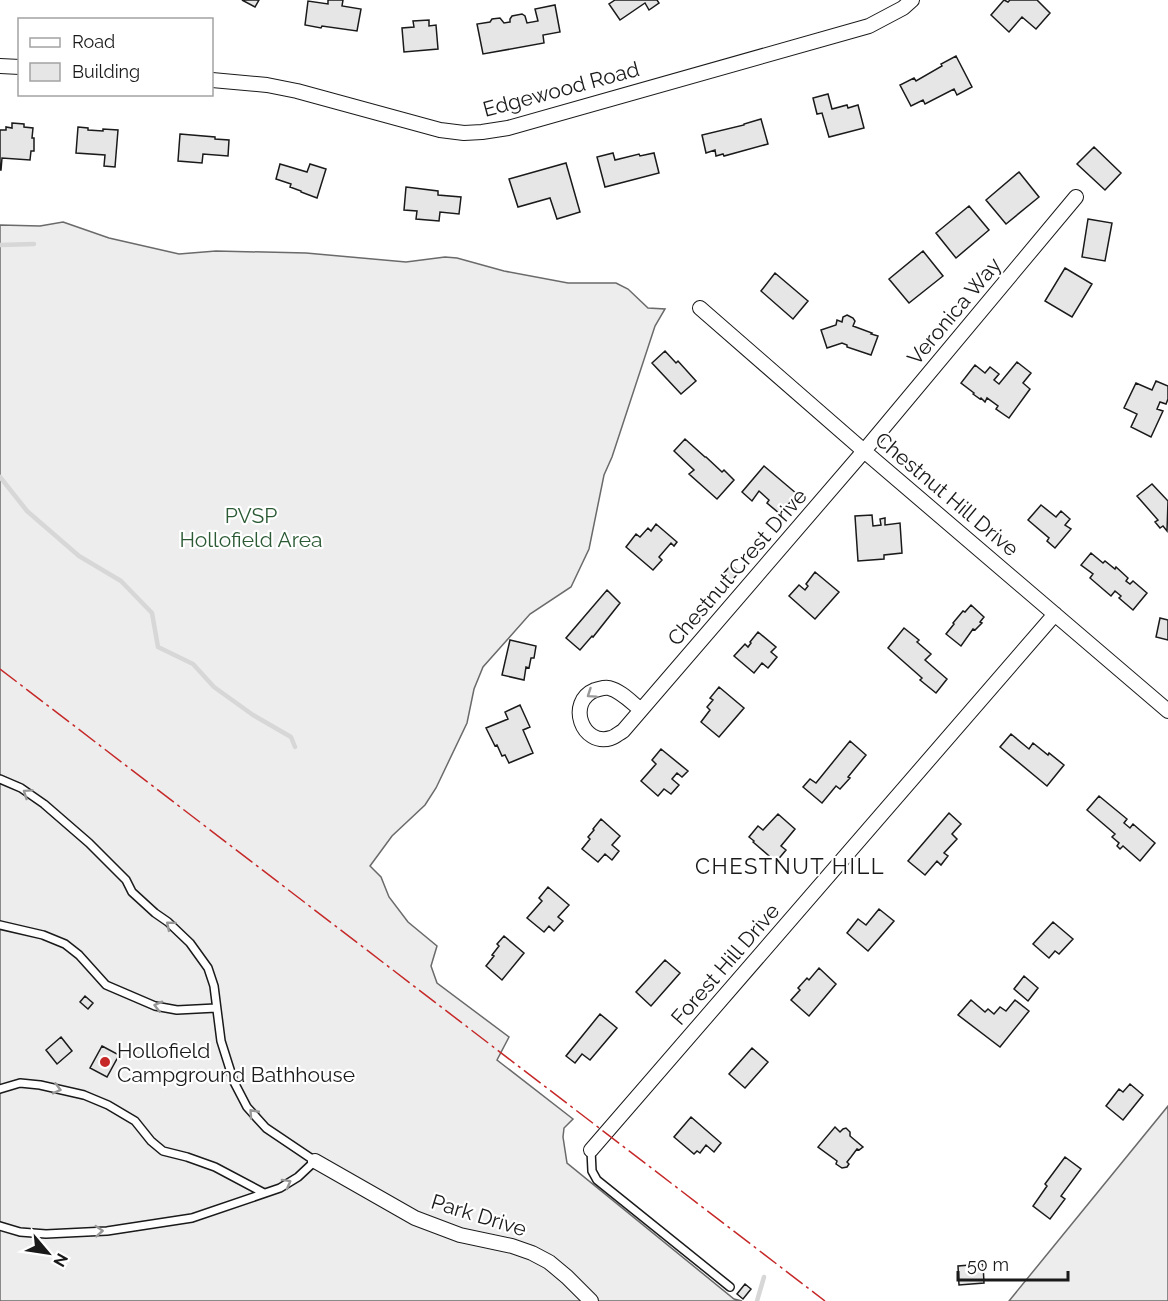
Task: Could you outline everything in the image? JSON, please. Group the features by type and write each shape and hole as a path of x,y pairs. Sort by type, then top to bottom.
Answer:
{"street":[{"name":"Edgewood Road","path":"213,80 297,91 440,130 464,133 482,132 508,128 869,26 903,8 912,0"},
{"path":"0,66 18,66"},
{"name":"Veronica Way","path":"864,451 1076,197"},
{"name":"Chestnut Hill Drive","path":"700,308 1168,711"},
{"name":"Chestnut Crest Drive","path":"641,710 620,693 609,688 602,688 590,692 582,701 579,711 581,723 588,734 600,739 611,738 623,731 864,451"},
{"name":"Forest Hill Drive","path":"591,1150 1055,614"},
{"name":"Park Drive","path":"315,1161 415,1218 460,1235 512,1246 532,1253 549,1262 591,1301"}],"lane":[{"path":"0,779 21,788 44,804 89,843 126,880 132,892 190,943 208,968 214,986 221,1041 234,1082 247,1107 266,1128 315,1161 298,1177 280,1188 192,1218 107,1231 46,1234 20,1232 0,1226"},
{"path":"0,925 43,935 65,944 79,955 106,985 155,1006 177,1010 216,1008"},
{"path":"0,1089 20,1083 84,1095 108,1105 135,1121 151,1141 163,1151 215,1167 264,1193"},
{"path":"591,1150 592,1172 597,1180 730,1287"}],"shaded area":[{"name":"PVSP Hollofield Area","path":"63,222 109,238 179,254 216,251 306,253 406,262 445,257 457,258 504,271 568,283 616,283 628,289 648,308 665,309 655,326 604,475 589,549 571,587 530,614 483,667 474,689 467,723 436,788 425,805 392,836 370,866 381,877 389,897 408,922 437,946 431,966 437,983 509,1037 497,1060 573,1119 564,1128 567,1163 734,1299 742,1301 0,1301 0,225 40,226"},
{"path":"1168,1106 1168,1301 1009,1301"}],"building":[{"path":"242,0 259,0 255,7"},
{"path":"328,0 343,0 342,6 361,9 357,31 305,25 308,1 328,4"},
{"path":"615,0 657,0 659,3 649,10 645,3 620,20 609,4"},
{"path":"1004,0 1008,2 1010,0 1037,0 1050,13 1036,29 1022,17 1009,32 991,15"},
{"path":"555,5 560,32 543,35 544,43 483,54 477,24 500,18 504,23 510,22 512,16 522,14 527,23 538,21 535,9"},
{"path":"429,20 429,26 436,25 438,49 404,52 402,28 414,27 413,21"},
{"path":"956,56 972,87 957,95 954,89 925,104 923,100 911,106 900,85 914,78 916,81"},
{"path":"828,94 832,109 858,105 864,128 829,137 822,113 817,114 813,98"},
{"path":"761,119 768,144 724,156 723,154 716,156 715,150 706,153 702,135"},
{"path":"12,123 24,124 24,127 33,128 34,151 31,151 30,160 2,158 0,170 0,130 6,130 6,127 12,128"},
{"path":"78,127 88,128 88,130 118,130 115,167 104,166 105,155 76,153"},
{"path":"180,134 229,140 228,156 203,154 202,163 178,161"},
{"path":"1094,147 1121,173 1105,190 1077,164"},
{"path":"613,153 615,160 654,153 659,173 605,187 597,157"},
{"path":"566,163 580,212 557,219 550,198 518,207 509,179"},
{"path":"280,164 307,172 310,164 326,169 317,198 276,179"},
{"path":"1019,172 1039,197 1006,224 986,200"},
{"path":"406,187 438,191 438,195 461,197 459,214 440,212 439,221 416,219 417,211 404,210"},
{"path":"969,206 989,230 956,258 936,233"},
{"path":"1088,219 1112,223 1105,261 1082,257"},
{"path":"923,251 943,276 909,303 889,279"},
{"path":"1065,268 1092,284 1072,317 1045,301"},
{"path":"775,273 808,301 793,319 761,291"},
{"path":"847,315 855,321 853,326 878,336 871,355 842,343 827,348 821,330 836,325 837,320 842,322 843,317"},
{"path":"665,351 676,363 678,361 696,381 681,394 652,363"},
{"path":"1017,362 1031,373 1023,383 1030,389 1009,418 996,409 998,406 987,398 985,402 980,399 961,383 975,365 985,373 990,367 999,374 994,380 999,384"},
{"path":"1156,381 1168,386 1168,399 1166,404 1160,402 1157,409 1163,411 1151,437 1131,427 1137,414 1124,408 1136,383 1152,390"},
{"path":"685,439 734,480 717,499 689,474 694,470 674,451"},
{"path":"764,466 797,494 780,514 767,503 769,500 759,491 752,501 742,492"},
{"path":"1152,484 1168,501 1167,531 1163,526 1160,528 1155,522 1158,520 1137,496"},
{"path":"1041,505 1056,517 1061,511 1070,519 1065,525 1071,529 1055,548 1047,541 1049,538 1028,520"},
{"path":"872,515 873,526 881,525 880,519 885,518 885,525 900,523 902,553 884,555 884,559 858,561 855,516"},
{"path":"656,524 677,542 674,546 671,543 659,557 662,560 653,570 626,547 636,534 640,537 648,528 651,531"},
{"path":"1091,553 1103,563 1105,561 1115,569 1116,567 1128,578 1126,581 1130,584 1133,581 1147,593 1133,610 1119,598 1121,596 1115,591 1111,596 1090,578 1093,574 1081,565"},
{"path":"731,565 739,572 731,582 723,574"},
{"path":"815,572 839,592 815,619 789,596 799,585 805,590 808,586 806,584"},
{"path":"607,590 620,603 580,650 566,638"},
{"path":"971,605 984,617 980,622 982,623 975,630 973,629 961,646 946,634 963,611 965,612"},
{"path":"1160,618 1168,620 1168,640 1156,637"},
{"path":"904,628 931,654 925,660 947,679 936,693 888,648"},
{"path":"758,632 776,647 771,652 777,657 768,668 762,663 754,673 734,656 745,644 748,647"},
{"path":"510,640 536,646 534,658 531,658 529,668 526,667 524,680 502,675"},
{"path":"719,687 744,708 719,737 701,722 710,710 707,707 713,700 710,698"},
{"path":"520,705 530,727 523,730 533,753 509,763 505,755 502,756 497,745 495,746 486,728 508,719 505,712"},
{"path":"1011,734 1029,749 1033,743 1064,765 1047,786 1000,747"},
{"path":"850,741 866,755 840,789 836,786 822,803 803,787 810,779 816,783"},
{"path":"661,749 688,771 682,777 677,773 672,779 679,785 671,794 664,789 658,796 641,781 656,764 652,760"},
{"path":"1099,796 1127,819 1124,823 1130,828 1133,824 1155,843 1140,861 1123,846 1120,849 1117,846 1119,843 1112,837 1115,834 1087,810"},
{"path":"949,813 961,824 952,834 957,839 944,853 948,856 941,865 937,861 925,875 908,861"},
{"path":"778,814 795,829 781,846 786,850 776,862 749,837 758,826 763,830"},
{"path":"601,819 620,836 612,845 619,851 612,860 605,854 598,862 582,849"},
{"path":"548,887 569,905 558,917 563,921 554,931 549,926 544,932 527,918 542,901 539,898"},
{"path":"879,909 894,921 868,951 847,933 858,919 866,925"},
{"path":"1053,922 1073,939 1059,954 1055,951 1049,958 1033,944"},
{"path":"504,936 524,953 502,980 486,966 499,946 497,944"},
{"path":"665,960 680,973 651,1006 636,992"},
{"path":"819,968 836,984 809,1016 791,1000 800,990 798,988"},
{"path":"1024,976 1038,988 1028,1001 1014,989"},
{"path":"85,996 93,1003 88,1009 80,1002"},
{"path":"971,1000 985,1012 988,1009 994,1014 1000,1007 1006,1011 1015,1000 1029,1011 1000,1047 958,1015"},
{"path":"600,1014 617,1028 590,1060 582,1054 575,1063 566,1056"},
{"path":"61,1037 72,1051 57,1064 46,1050"},
{"name":"Hollofield Campground Bathhouse","path":"102,1046 119,1055 107,1077 90,1068"},
{"path":"752,1048 768,1062 745,1088 729,1074"},
{"path":"1130,1084 1143,1095 1123,1120 1106,1106 1119,1089 1123,1092"},
{"path":"691,1117 721,1143 714,1152 706,1145 700,1153 697,1151 694,1154 674,1137"},
{"path":"835,1127 840,1132 846,1128 850,1136 863,1147 857,1149 847,1162 849,1164 847,1167 842,1168 836,1164 837,1161 818,1147"},
{"path":"1065,1157 1081,1169 1061,1196 1065,1199 1050,1219 1033,1206 1047,1186 1045,1184"},
{"path":"983,1264 984,1283 959,1285 958,1266"},
{"path":"745,1284 751,1289 743,1299 737,1294"}],"waterway":[{"path":"0,245 34,244"},
{"path":"0,477 27,511 79,556 121,581 152,613 158,647 193,664 214,687 253,715 291,737 295,747"},
{"path":"757,1301 764,1277"}],"power":[{"path":"0,669 825,1301"}],"place":[{"name":"Hollofield Campground Bathhouse","path":"105,1062"}],"district":[{"name":"CHESTNUT HILL","path":"790,866"}]}
